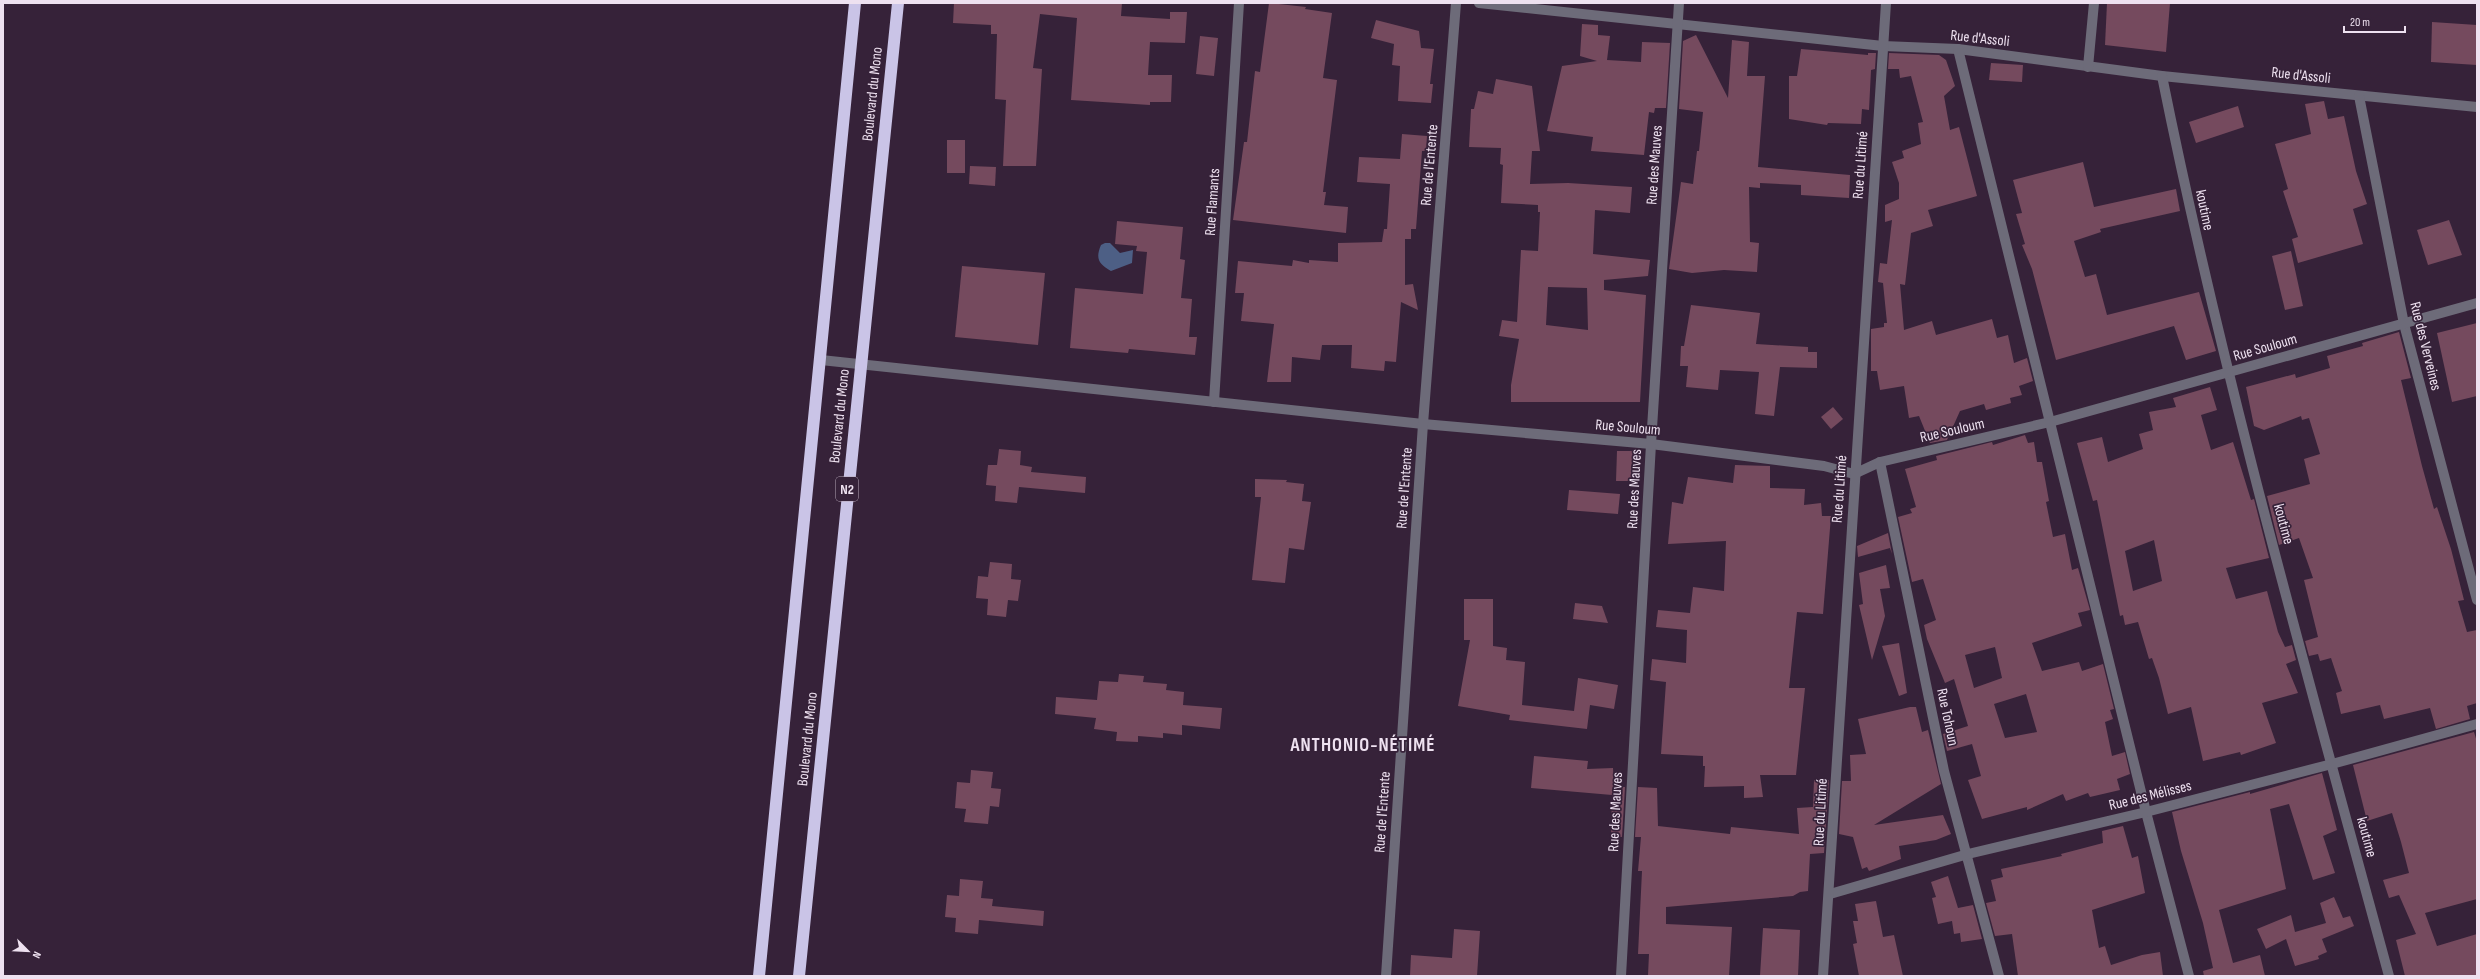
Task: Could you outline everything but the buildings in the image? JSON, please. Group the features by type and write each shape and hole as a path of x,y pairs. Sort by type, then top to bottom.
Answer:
{"highway":[{"name":"Boulevard du Mono","path":"758,976 821,360 855,3"},
{"name":"Boulevard du Mono","path":"799,976 860,363 898,3"}],"street":[{"name":"Rue Flamants","path":"1214,402 1239,3"},
{"name":"Rue de l'Entente","path":"1386,976 1423,424 1456,3"},
{"name":"Rue d'Assoli","path":"1478,3 1884,46 1958,49 2162,76 2359,96 2477,106"},
{"name":"Rue des Mauves","path":"1621,976 1651,444 1679,3"},
{"name":"Rue du Litimé","path":"1823,976 1830,894 1854,474 1886,3"},
{"path":"2088,67 2094,3"},
{"path":"1958,49 2146,812 2189,976"},
{"name":"koutime","path":"2162,76 2191,218 2228,372 2389,976"},
{"name":"Rue des Verveines","path":"2359,96 2404,324 2477,600"},
{"name":"Rue Souloum","path":"821,360 1423,424 1651,444 1824,466 1854,474 1880,462 2050,422 2477,303"},
{"name":"Rue Tohoun","path":"1880,462 1944,772 1968,854 1998,976"},
{"name":"Rue des Mélisses","path":"1830,894 1968,854 2146,812 2332,764 2477,724"}],"water":[{"path":"1110,243 1120,253 1133,250 1132,263 1111,271 1099,261 1098,258 1101,245"}],"district":[{"name":"ANTHONIO-NÉTIMÉ","path":"1363,744"}]}
